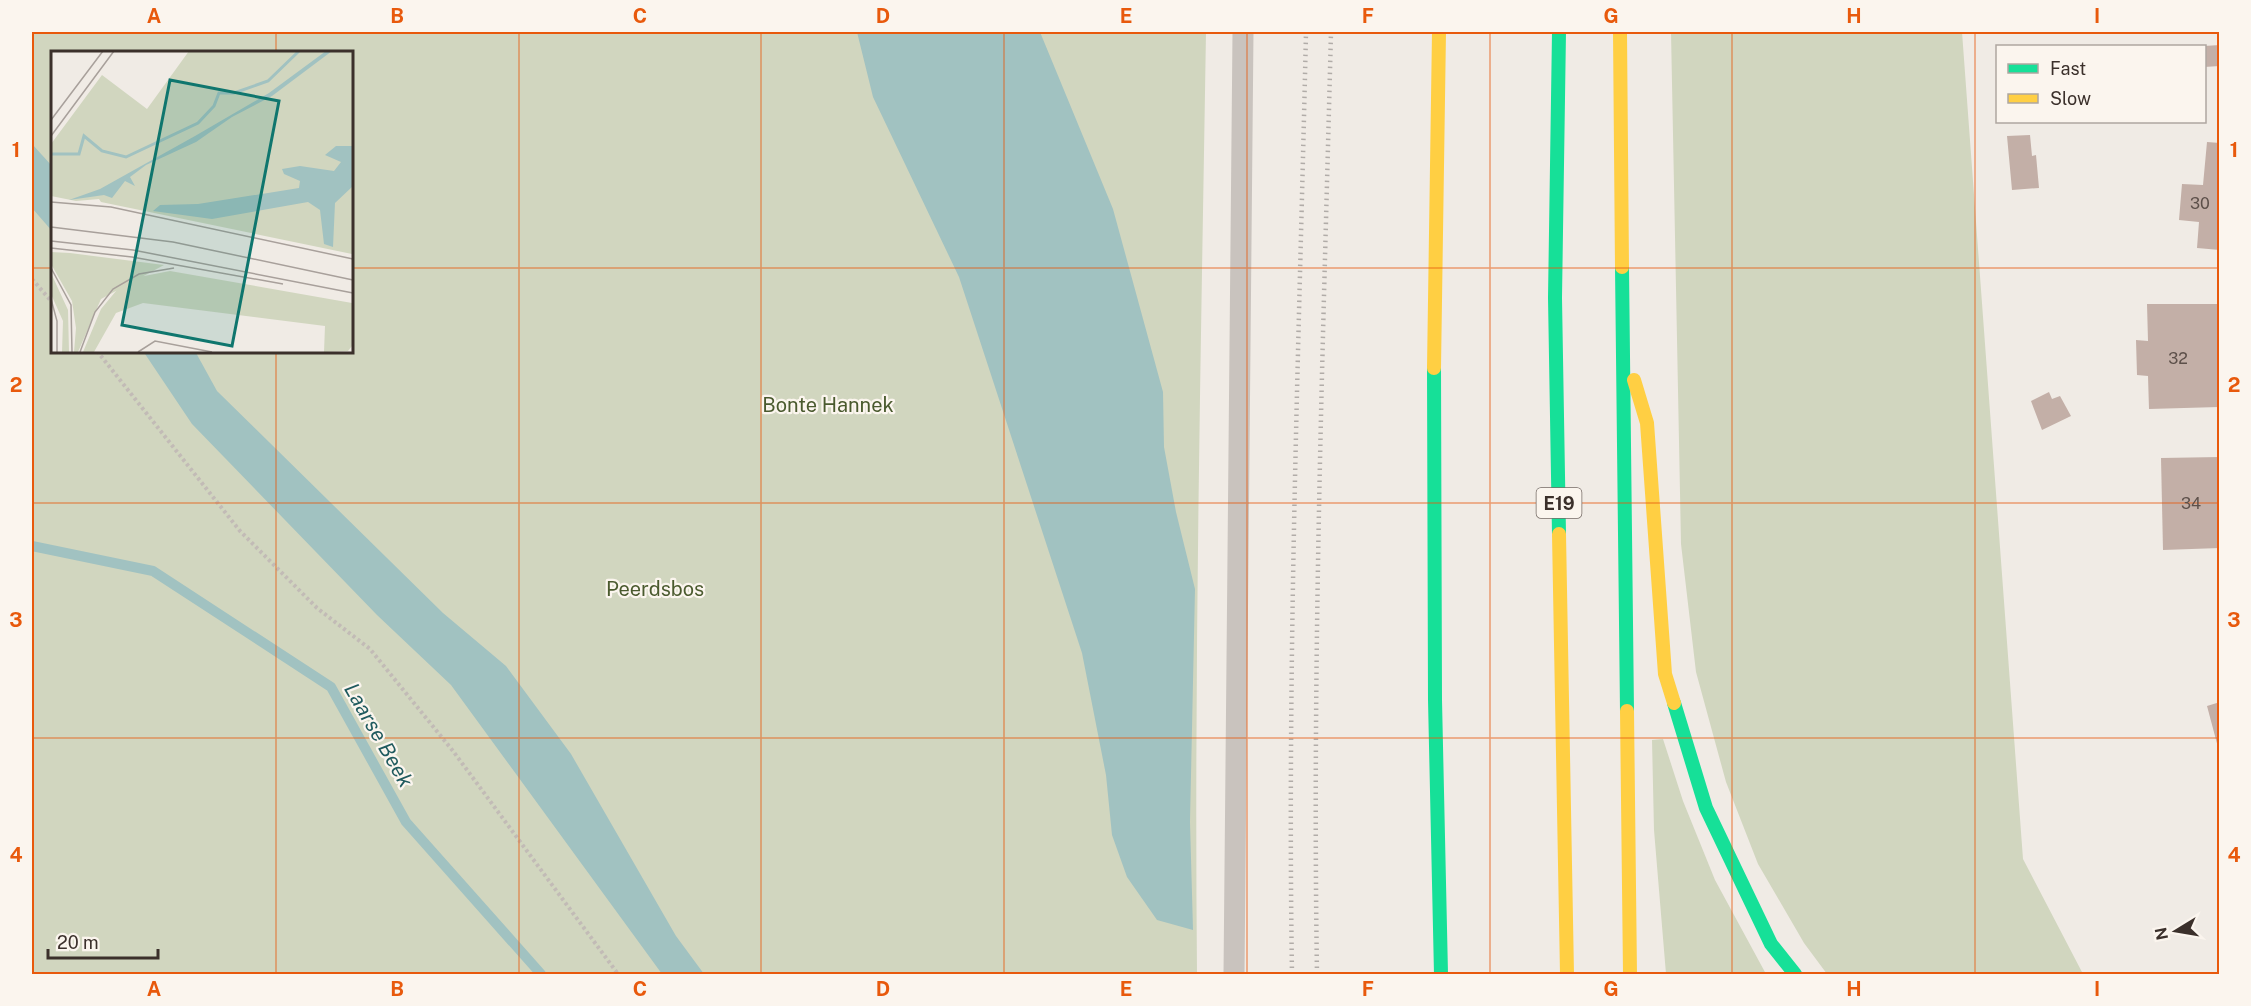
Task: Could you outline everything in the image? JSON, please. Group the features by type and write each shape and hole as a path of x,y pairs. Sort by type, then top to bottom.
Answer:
{"highway":[{"path":"1439,32 1434,305 1434,700 1441,975"},
{"name":"E19","path":"1559,32 1555,298 1567,975"},
{"path":"1620,32 1630,975"},
{"path":"1623,344 1647,423 1665,674 1706,808 1771,944 1796,975"}],"lane":[{"path":"1234,975 1243,32"}],"path":[{"path":"32,279 51,301"},
{"path":"98,352 240,531 317,608 370,649 453,751 618,975"}],"green space":[{"name":"Peerdsbos","path":"32,32 1206,32 1197,621 1197,974 32,974"},
{"path":"1671,32 1962,32 2023,859 2083,974 1827,974 1804,943 1758,864 1726,782 1696,672 1681,544"},
{"path":"1663,739 1683,801 1715,880 1766,974 1666,974 1654,830 1652,740"}],"water":[{"path":"857,32 1040,32 1113,209 1163,392 1164,447 1176,512 1195,589 1190,822 1193,930 1157,920 1127,877 1112,835 1106,775 1082,653 959,277 873,97"},
{"path":"32,144 51,165 51,230 32,208"},
{"path":"144,352 196,352 217,391 443,613 506,666 571,754 676,936 704,974 662,974 451,685 377,615 192,424"}],"building":[{"path":"2220,45 2220,66 2206,67 2206,46"},
{"path":"2030,135 2032,156 2036,155 2039,188 2012,190 2007,136"},
{"path":"2207,142 2220,143 2220,250 2197,248 2199,222 2179,220 2182,184 2203,185"},
{"path":"2217,295 2220,295 2219,407 2149,409 2148,376 2137,375 2136,340 2148,341 2147,304 2217,304"},
{"path":"2049,392 2052,399 2060,396 2071,416 2042,430 2031,401"},
{"path":"2220,457 2220,548 2163,550 2161,458"},
{"path":"2220,702 2220,751 2219,751 2207,706"}],"waterway":[{"name":"Laarse Beek","path":"32,546 153,571 331,687 406,822 541,974"}],"railway":[{"path":"1292,974 1292,621 1306,32"},
{"path":"1317,974 1317,621 1331,32"}],"traffic: fast":[{"path":"1559,32 1555,298 1559,534"},
{"path":"1622,267 1627,711"},
{"path":"1434,368 1435,700 1441,974"},
{"path":"1674,703 1706,808 1771,944 1795,974"}],"traffic: slow":[{"path":"1434,368 1439,32"},
{"path":"1620,32 1622,267"},
{"path":"1634,380 1647,423 1665,674 1674,703"},
{"path":"1559,534 1567,974"},
{"path":"1627,711 1630,974"}],"park label":[{"name":"Bonte Hannek","path":"828,405"}]}
